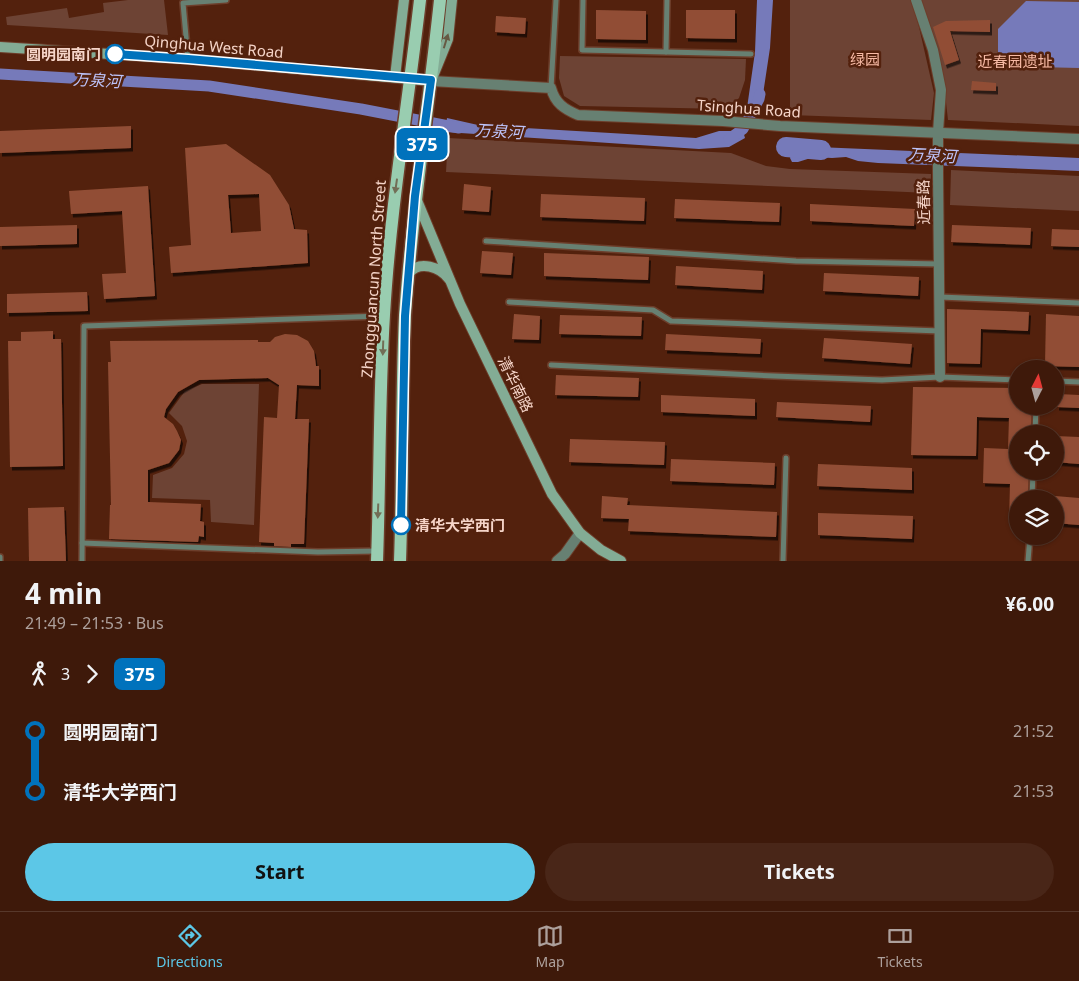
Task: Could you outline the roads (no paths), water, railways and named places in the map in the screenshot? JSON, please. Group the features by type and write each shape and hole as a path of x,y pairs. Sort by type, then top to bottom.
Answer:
{"main road":[{"name":"Zhongguancun North Street","path":"377,556 384,316 392,209 420,0"},
{"path":"400,561 405,316 415,196 440,0"}],"street":[{"path":"395,76 404,0"},
{"path":"452,0 448,39 431,80 550,88"},
{"name":"近春路","path":"916,0 933,50 941,90 938,132 940,377"},
{"name":"Qinghua West Road","path":"0,47 188,59 431,80"},
{"name":"Tsinghua Road","path":"550,88 560,105 578,115 1079,138"},
{"name":"清华南路","path":"415,196 451,282 552,494 580,533 601,550 621,561"},
{"path":"409,273 418,267 425,266 445,274 451,282"},
{"path":"557,561 566,554 580,533"}],"lane":[{"path":"188,59 183,3 226,0"},
{"path":"550,88 556,0"},
{"path":"583,0 582,50 751,54"},
{"path":"666,0 666,52"},
{"path":"486,241 796,261 939,264"},
{"path":"940,297 1079,303"},
{"path":"509,302 653,310 671,321 940,331"},
{"path":"82,561 84,326 384,316"},
{"path":"551,365 658,372 882,380 940,377 1009,380"},
{"path":"1064,381 1079,382"},
{"path":"783,561 786,458"},
{"path":"82,543 377,556"},
{"path":"1028,561 1029,545"}],"water":[{"path":"757,0 773,0 770,48 762,101 758,109 747,108 755,52"},
{"path":"1026,1 1079,2 1079,68 998,66 998,29"},
{"path":"447,118 478,125 696,138 719,131 743,131 745,138 729,147 699,149 445,132"},
{"path":"794,146 1079,158 1079,171 878,163 858,161 846,157 814,157 792,162 790,158"}],"waterway":[{"name":"万泉河","path":"0,74 209,86 361,109 459,128"},
{"name":"万泉河","path":"729,139 743,129 760,94"},
{"name":"万泉河","path":"786,147 821,150"}],"place":[{"name":"圆明园南门","path":"115,54"},
{"name":"清华大学西门","path":"401,525"}],"park label":[{"name":"绿园","path":"865,59"},
{"name":"近春园遗址","path":"1015,61"}]}
